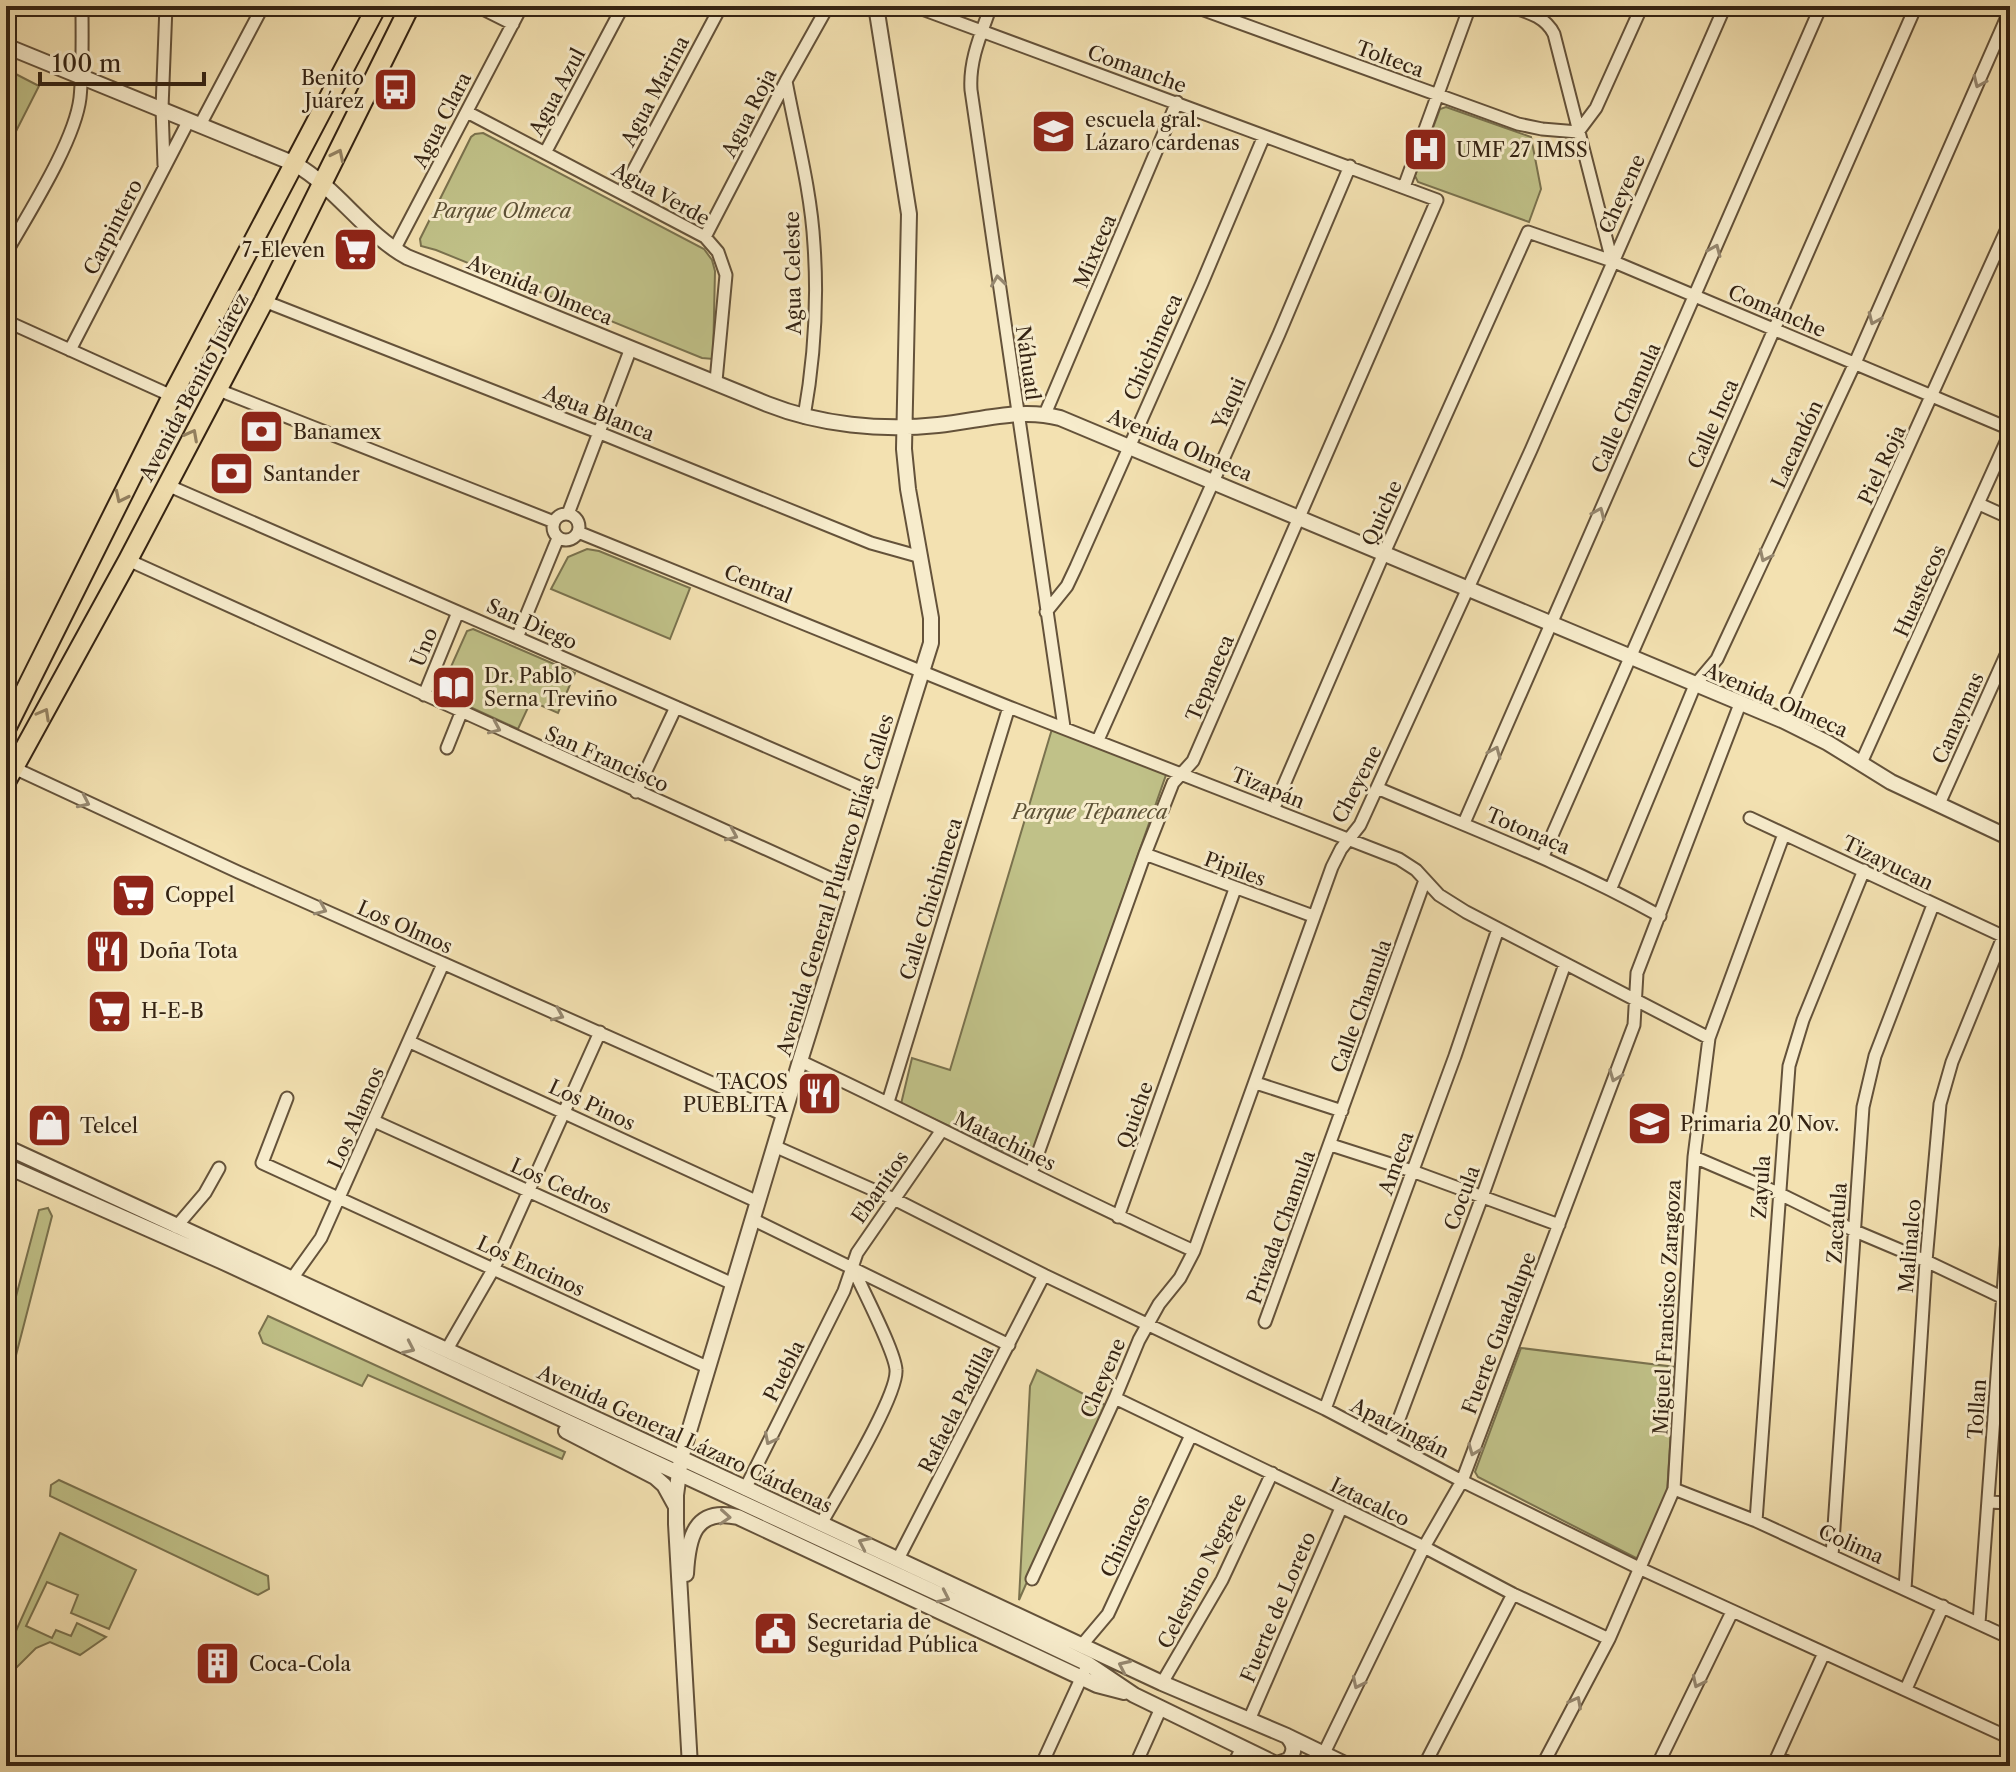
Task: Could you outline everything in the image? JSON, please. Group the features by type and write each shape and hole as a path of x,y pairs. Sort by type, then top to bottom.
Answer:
{"main road":[{"name":"Avenida Benito Juárez","path":"6,729 250,243 377,6"},
{"name":"Avenida Benito Juárez","path":"10,775 128,560 264,301 410,6"},
{"path":"10,775 19,704"}],"street":[{"path":"6,253 66,141 80,100 82,6"},
{"path":"164,167 162,108 166,6"},
{"name":"Carpintero","path":"70,350 164,167 195,123 263,6"},
{"path":"477,6 513,24"},
{"name":"Agua Clara","path":"394,250 522,6"},
{"name":"Agua Azul","path":"545,153 623,6"},
{"name":"Agua Marina","path":"622,192 721,6"},
{"name":"Agua Roja","path":"705,237 828,6"},
{"name":"Avenida General Plutarco Elías Calles","path":"690,1766 676,1505 681,1458 800,1061 924,670 932,631 907,477 909,214 876,6"},
{"name":"Comanche","path":"914,6 1437,200"},
{"name":"Náhuatl","path":"991,6 970,72 971,90 1064,727"},
{"name":"Tolteca","path":"1193,6 1530,128 1578,132"},
{"path":"1404,187 1470,6"},
{"path":"1509,6 1530,9 1549,23 1554,34 1612,261"},
{"path":"1578,132 1596,108 1642,6"},
{"name":"Cheyene","path":"1032,1579 1139,1340 1159,1304 1188,1266 1332,867 1377,788 1469,588 1725,6"},
{"name":"Calle Chamula","path":"1464,823 1821,6"},
{"name":"Calle Inca","path":"1543,856 1916,6"},
{"name":"Lacandón","path":"1611,888 1695,685 1717,659 1855,363 2010,10"},
{"name":"Avenida Olmeca","path":"6,46 295,164 324,183 394,250 422,264 804,417 829,422 905,427 1017,414 1045,414 1299,516 1784,721 1819,738 1891,782 2010,838"},
{"name":"Agua Celeste","path":"786,81 810,202 814,243 814,323 804,417"},
{"name":"Mixteca","path":"1045,414 1177,102"},
{"name":"Agua Verde","path":"467,112 705,237 718,252 726,275 716,381"},
{"name":"Chichimeca","path":"1046,612 1071,576 1264,136"},
{"name":"Yaqui","path":"1098,740 1214,482 1350,166"},
{"name":"Tepaneca","path":"1031,1173 1173,783 1193,761 1437,200"},
{"name":"Piel Roja","path":"1784,721 2010,222"},
{"name":"Comanche","path":"1528,232 1612,261 2010,431"},
{"name":"Quiche","path":"1273,810 1528,232"},
{"name":"Agua Blanca","path":"264,301 871,543 921,557"},
{"path":"6,321 172,396"},
{"path":"568,514 631,348"},
{"path":"216,389 554,522"},
{"name":"Huastecos","path":"1861,763 2010,431"},
{"name":"San Diego","path":"167,485 882,797"},
{"path":"1979,504 2010,518"},
{"path":"568,514 578,522 578,532 572,539 558,538 553,531 554,522 558,516 568,514"},
{"name":"Central","path":"578,532 924,670"},
{"path":"517,638 558,538"},
{"name":"San Francisco","path":"128,560 854,889"},
{"name":"Uno","path":"424,695 458,612"},
{"name":"Canaymas","path":"1939,804 2010,646"},
{"name":"Tizapán","path":"924,670 1009,707 1407,863 1447,901 1709,1038"},
{"path":"1636,1001 1637,973 1740,704"},
{"path":"636,792 676,707"},
{"name":"Calle Chichimeca","path":"888,1102 1009,707"},
{"path":"447,748 461,713"},
{"name":"Los Olmos","path":"10,775 784,1115"},
{"name":"Totonaca","path":"1377,788 1543,856 1611,888 1660,916"},
{"name":"Tizayucan","path":"1750,818 2007,938"},
{"name":"Miguel Francisco Zaragoza","path":"1542,1766 1609,1639 1674,1489 1694,1157 1709,1038 1784,834"},
{"name":"Pipiles","path":"1145,854 1313,916"},
{"name":"Zayula","path":"1756,1521 1789,1066 1803,1020 1864,870"},
{"name":"Calle Chamula","path":"1331,1145 1425,880"},
{"name":"Quiche","path":"1118,1217 1235,889"},
{"name":"Zacatula","path":"1832,1556 1865,1091 1875,1056 1933,905"},
{"name":"Malinalco","path":"1905,1589 1937,1125 1952,1062 2007,938 2010,920"},
{"name":"Ameca","path":"1325,1409 1455,1056 1498,929"},
{"name":"Los Alamos","path":"291,1280 321,1238 443,964"},
{"name":"Cocula","path":"1390,1443 1565,964"},
{"name":"Fuerte Guadalupe","path":"1324,1753 1424,1547 1462,1481 1634,1025 1636,1001"},
{"path":"446,1351 494,1268 600,1032"},
{"name":"Los Pinos","path":"410,1042 758,1202"},
{"name":"Matachines","path":"800,1061 1194,1251"},
{"path":"1256,1083 1342,1111"},
{"name":"Los Encinos","path":"287,1098 262,1163 707,1367"},
{"name":"Los Cedros","path":"374,1121 733,1284"},
{"name":"Ebanitos","path":"852,1267 864,1240 942,1130"},
{"path":"1331,1145 1559,1225"},
{"name":"Privada Chamula","path":"1265,1322 1331,1145"},
{"name":"Apatzingán","path":"774,1146 894,1199 1044,1275 1325,1409 1641,1569 2010,1738"},
{"name":"Avenida General Lázaro Cárdenas","path":"6,1147 745,1489 908,1580 1084,1671"},
{"path":"1694,1157 2006,1299"},
{"name":"Avenida General Lázaro Cárdenas","path":"6,1166 678,1474 816,1530 898,1559 1081,1646 1349,1766"},
{"path":"176,1227 205,1193 219,1168"},
{"name":"Tollan","path":"1979,1623 2006,1299 2010,1197"},
{"path":"97,1206 144,1217 152,1216 145,1212"},
{"path":"754,1220 1009,1345"},
{"path":"824,1558 816,1530 888,1400 897,1371 852,1267"},
{"name":"Puebla","path":"745,1489 844,1291 852,1267"},
{"name":"Rafaela Padilla","path":"898,1559 1044,1275"},
{"name":"Iztacalco","path":"1115,1398 1609,1639"},
{"path":"533,1406 585,1442 655,1477 676,1505"},
{"name":"Chinacos","path":"1081,1646 1108,1614 1191,1435"},
{"name":"Celestino Negrete","path":"1162,1683 1222,1580 1272,1473"},
{"name":"Colima","path":"1674,1489 1756,1521 2010,1638"},
{"path":"1989,1502 2010,1503"},
{"name":"Fuerte de Loreto","path":"1249,1720 1341,1508"},
{"path":"684,1626 689,1546 697,1525 716,1514 738,1517 916,1600 1084,1671 1097,1685 1134,1695 1278,1765 1289,1760 1294,1750 1293,1742 1287,1736"},
{"path":"908,1580 916,1600"},
{"path":"1424,1766 1513,1594"},
{"path":"1906,1689 1943,1606"},
{"path":"1657,1766 1732,1612"},
{"path":"1796,1766 1775,1762 1824,1653"},
{"path":"1041,1766 1084,1671"},
{"path":"1194,1725 1193,1710 1197,1702 1204,1700"},
{"path":"1135,1766 1161,1708"},
{"path":"1233,1766 1242,1747"}],"green space":[{"path":"6,69 39,86 6,151"},
{"path":"1446,107 1531,137 1541,189 1529,222 1418,182 1415,176 1440,109"},
{"name":"Parque Olmeca","path":"483,133 704,249 715,271 713,359 702,358 421,246 420,239 471,137"},
{"path":"587,549 690,588 670,639 551,589 568,557"},
{"path":"473,629 575,673 558,713 531,701 518,729 444,695 441,689 467,631"},
{"name":"Parque Tepaneca","path":"1052,729 1167,772 1030,1163 901,1104 912,1058 950,1070"},
{"path":"48,1208 52,1216 6,1394 6,1334 39,1210"},
{"path":"268,1316 565,1452 562,1459 368,1375 362,1386 263,1343 259,1333"},
{"path":"1521,1348 1675,1367 1667,1493 1638,1559 1478,1477 1475,1472"},
{"path":"1037,1370 1105,1405 1019,1600 1030,1386"},
{"path":"59,1480 268,1576 269,1589 258,1595 50,1496 51,1485"},
{"path":"60,1533 136,1570 109,1629 71,1613 78,1595 47,1582 26,1626 52,1638 56,1630 71,1636 77,1623 106,1637 80,1655 50,1642 36,1648 10,1674 6,1674 6,1653"}],"place":[{"name":"Benito Juárez","path":"395,90"},
{"name":"escuela gral. Lázaro cardenas","path":"1054,132"},
{"name":"UMF 27 IMSS","path":"1425,150"},
{"name":"7-Eleven","path":"356,250"},
{"name":"Banamex","path":"262,432"},
{"name":"Santander","path":"232,474"},
{"name":"Dr. Pablo Serna Treviño","path":"453,687"},
{"name":"Coppel","path":"134,895"},
{"name":"Doña Tota","path":"108,951"},
{"name":"H-E-B","path":"110,1011"},
{"name":"TACOS PUEBLITA","path":"819,1093"},
{"name":"Primaria 20 Nov.","path":"1649,1124"},
{"name":"Telcel","path":"49,1126"},
{"name":"Secretaria de Seguridad Pública","path":"776,1634"},
{"name":"Coca-Cola","path":"218,1664"}]}
